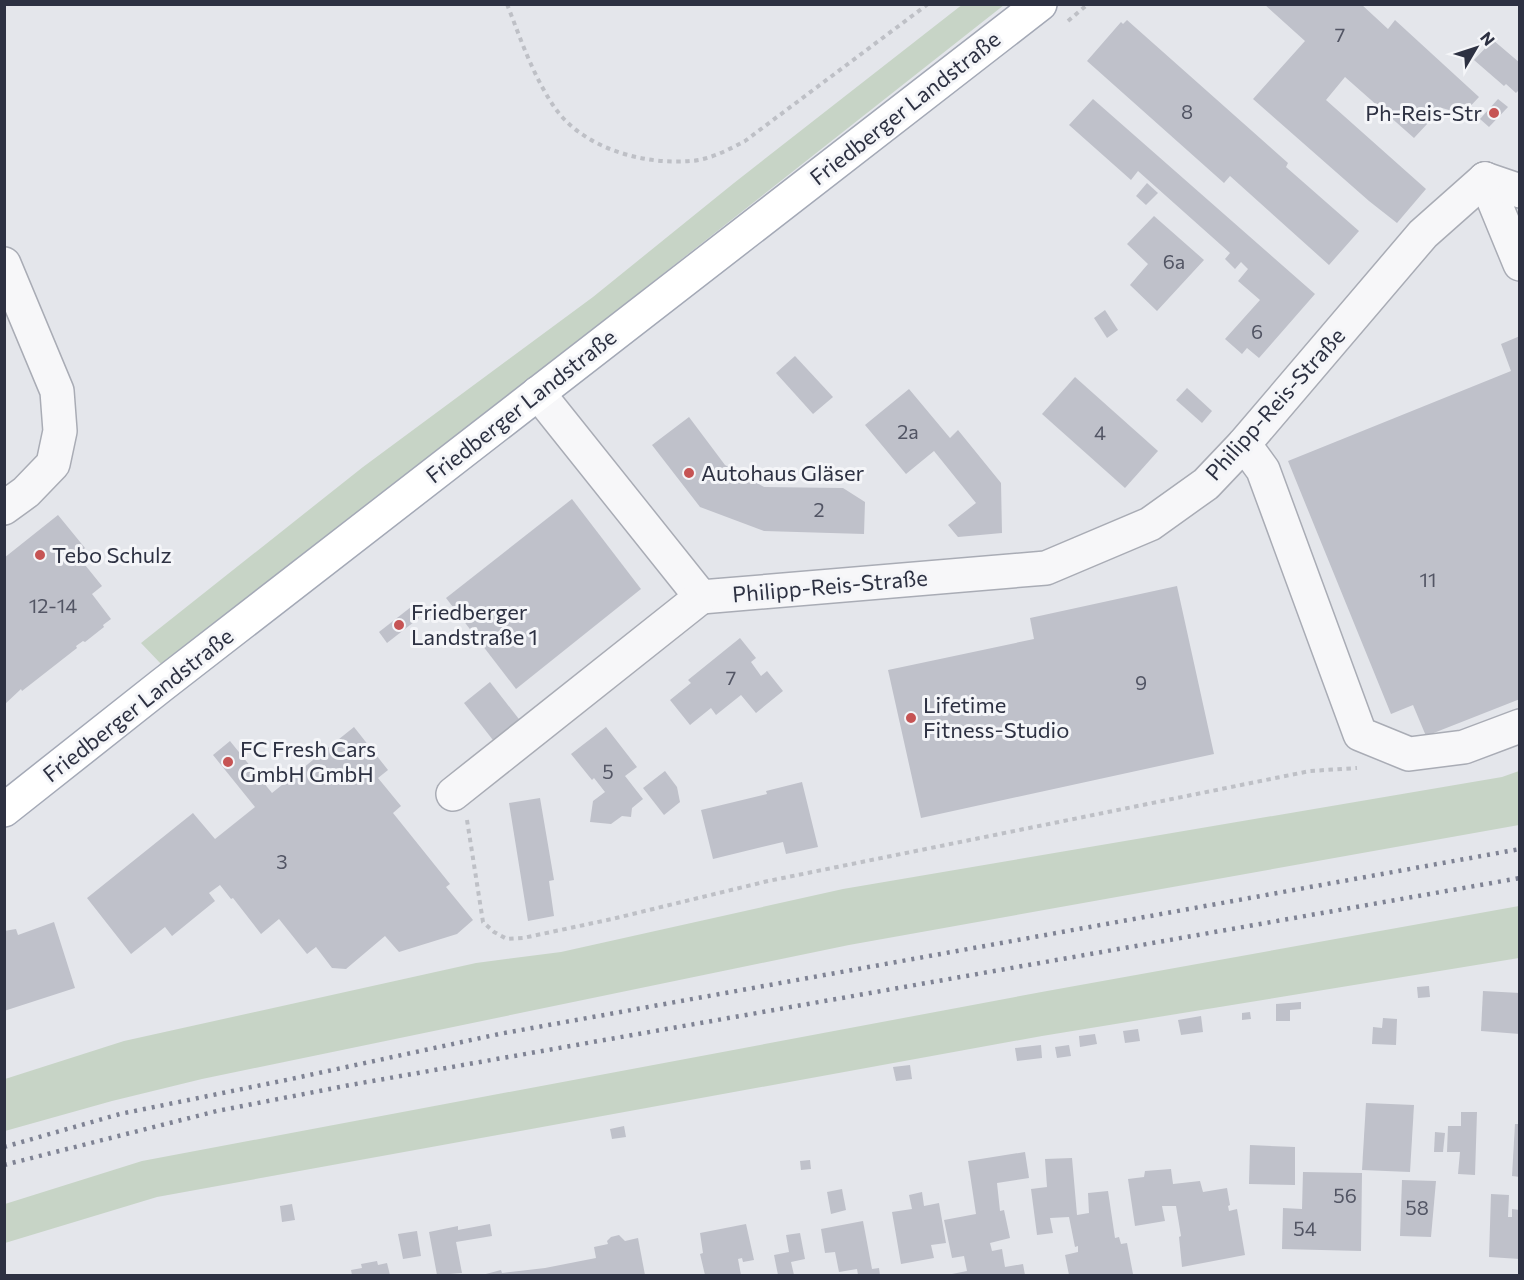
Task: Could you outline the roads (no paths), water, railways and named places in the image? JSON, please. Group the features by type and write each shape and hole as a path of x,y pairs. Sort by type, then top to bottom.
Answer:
{"main road":[{"name":"Friedberger Landstraße","path":"4,810 1040,4"}],"street":[{"name":"Philipp-Reis-Straße","path":"453,794 701,597 1046,568 1150,524 1206,484 1244,444 1423,234 1485,179"},
{"path":"1485,179 1520,191"},
{"path":"1485,179 1520,221"},
{"path":"1485,179 1520,264"},
{"path":"4,264 57,391 60,431 53,464 26,492 4,508"},
{"name":"Philipp-Reis-Straße","path":"538,393 701,597"},
{"path":"1244,444 1263,470 1360,734 1409,754 1464,747 1520,726"}],"railway":[{"path":"4,1147 120,1114 499,1034 1520,849"},
{"path":"4,1165 217,1111 350,1085 1520,878"}],"place":[{"name":"Ph-Reis-Str","path":"1494,113"},
{"name":"Autohaus Gläser","path":"689,473"},
{"name":"Tebo Schulz","path":"40,555"},
{"name":"Friedberger Landstraße 1","path":"399,625"},
{"name":"Lifetime Fitness-Studio","path":"911,718"},
{"name":"FC Fresh Cars GmbH GmbH","path":"228,762"}]}
